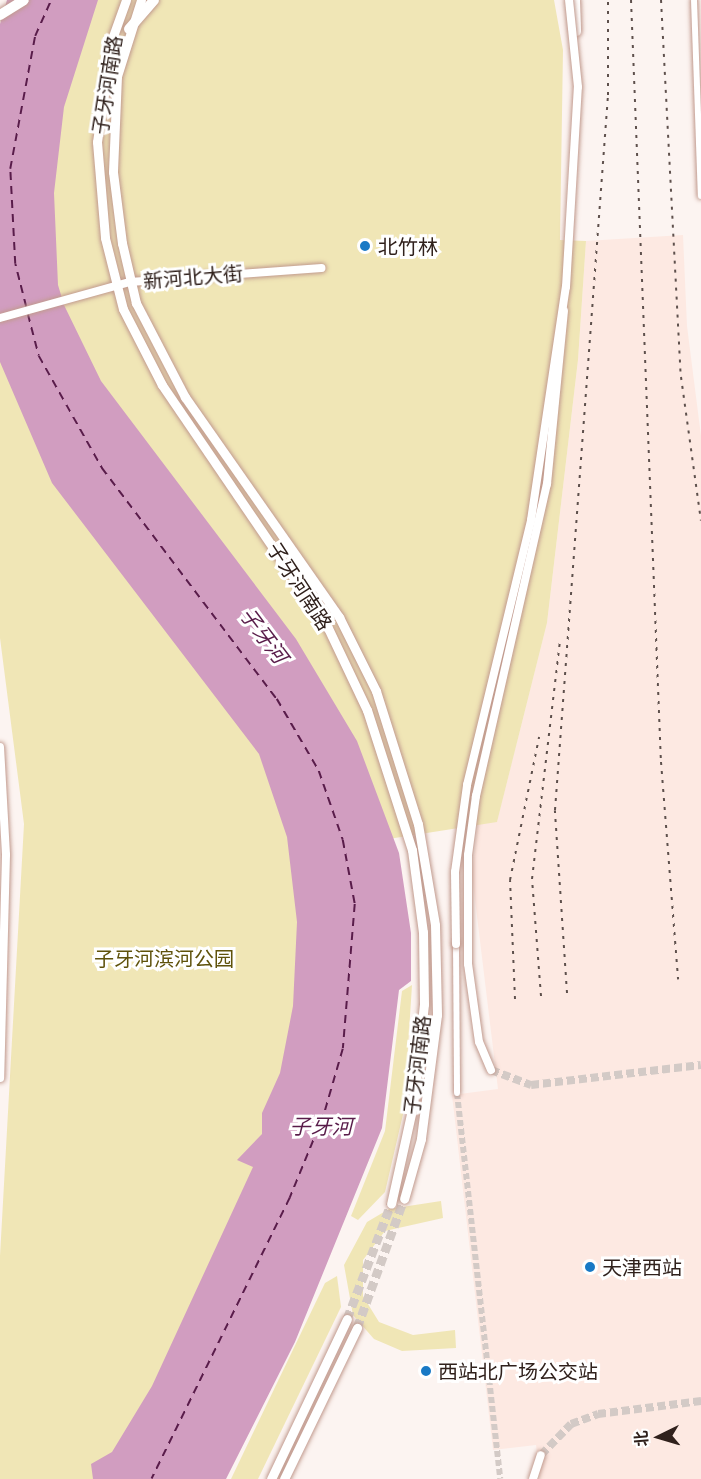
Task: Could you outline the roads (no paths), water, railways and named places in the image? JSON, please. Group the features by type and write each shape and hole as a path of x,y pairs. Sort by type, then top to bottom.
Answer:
{"main road":[{"path":"0,15 24,0"},
{"name":"子牙河南路","path":"126,0 112,39 97,142 101,207 115,285 121,303 162,385 328,628 367,710 394,787 417,879 425,976 413,1106 391,1203"},
{"name":"子牙河南路","path":"141,0 129,29 117,76 113,172 130,282 135,299 185,397 339,617 376,691 406,778 435,925 437,1015 420,1139 405,1199"},
{"path":"129,29 154,0"},
{"path":"575,0 576,38"},
{"path":"121,303 126,294 135,299"},
{"path":"271,1479 347,1319"},
{"path":"284,1479 357,1328"}],"street":[{"path":"491,1070 479,1042 468,964 468,855 476,796 547,484 566,287 576,38 569,0"},
{"path":"694,0 701,196"},
{"path":"695,19 701,7"},
{"name":"新河北大街","path":"0,318 66,296 130,282 321,268"},
{"path":"457,1093 455,872 466,785 531,520 566,287"},
{"path":"0,747 6,855 0,1078"},
{"path":"533,1479 541,1455"}],"water":[{"name":"子牙河","path":"7,0 98,0 64,107 54,193 58,285 64,305 101,381 296,639 357,741 399,853 411,933 411,981 399,990 382,1128 295,1342 226,1479 93,1479 91,1464 112,1452 152,1386 253,1167 237,1160 262,1134 262,1113 280,1073 293,1006 297,922 287,837 259,754 52,483 0,362 0,24"}],"tunnel":[{"path":"491,1070 531,1085 701,1065"},
{"path":"457,1093 500,1479"},
{"path":"357,1328 404,1199"},
{"path":"347,1319 391,1204"},
{"path":"541,1455 571,1424 598,1414 701,1401"}],"railway":[{"path":"567,993 555,810 608,95 608,0"},
{"path":"631,0 661,762 678,979"},
{"path":"661,0 681,377 701,521"},
{"path":"541,996 532,879 560,641"},
{"path":"515,999 510,880 539,737"}],"place":[{"name":"北竹林","path":"365,246"},
{"name":"天津西站","path":"590,1267"},
{"name":"西站北广场公交站","path":"426,1371"}],"park label":[{"name":"子牙河滨河公园","path":"164,958"}]}
